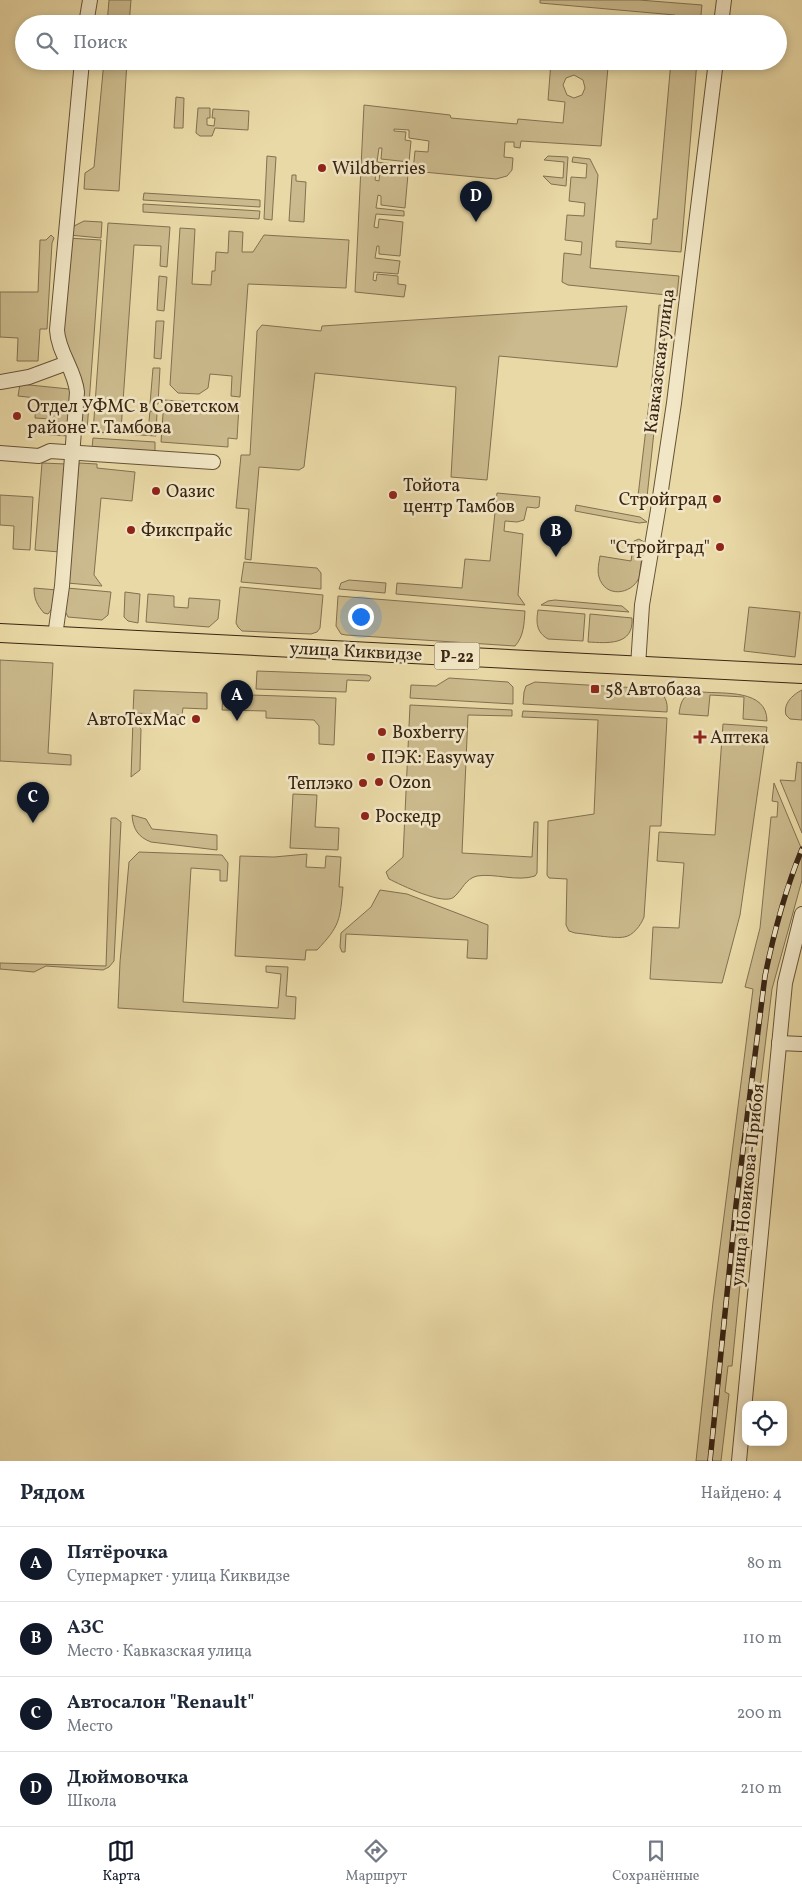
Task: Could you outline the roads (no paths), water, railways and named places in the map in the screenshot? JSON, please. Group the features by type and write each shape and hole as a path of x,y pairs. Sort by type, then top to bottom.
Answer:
{"main road":[{"name":"улица Киквидзе","path":"0,633 802,674"}],"street":[{"path":"88,15 90,0"},
{"path":"722,15 724,0"},
{"path":"55,636 62,586 77,392 77,385 60,347 57,330 81,70"},
{"name":"Кавказская улица","path":"638,666 642,604 674,402 715,70"},
{"path":"0,382 29,377 67,363"},
{"path":"0,453 39,456 50,451 213,462"},
{"name":"улица Новикова-Прибоя","path":"738,1461 779,1043 786,984 802,914"},
{"path":"779,1043 802,1044"}],"railway":[{"path":"710,1461 736,1205 765,976 772,943 790,880 802,849"}],"place":[{"name":"Wildberries","path":"322,168"},
{"name":"Дюймовочка","path":"476,222"},
{"name":"Отдел УФМС в Советском районе г. Тамбова","path":"17,416"},
{"name":"Оазис","path":"156,491"},
{"name":"Тойота центр Тамбов","path":"393,495"},
{"name":"Стройград","path":"717,499"},
{"name":"Фикспрайс","path":"131,530"},
{"name":"\"Стройград\"","path":"720,547"},
{"name":"АЗС","path":"556,557"},
{"name":"58 Автобаза","path":"595,689"},
{"name":"АвтоТехМас","path":"196,719"},
{"name":"Пятёрочка","path":"237,721"},
{"name":"Boxberry","path":"382,732"},
{"name":"Аптека","path":"700,737"},
{"name":"ПЭК: Easyway","path":"371,757"},
{"name":"Ozon","path":"379,782"},
{"name":"Теплэко","path":"363,783"},
{"name":"Роскедр","path":"365,816"},
{"name":"Автосалон \"Renault\"","path":"33,823"}]}
